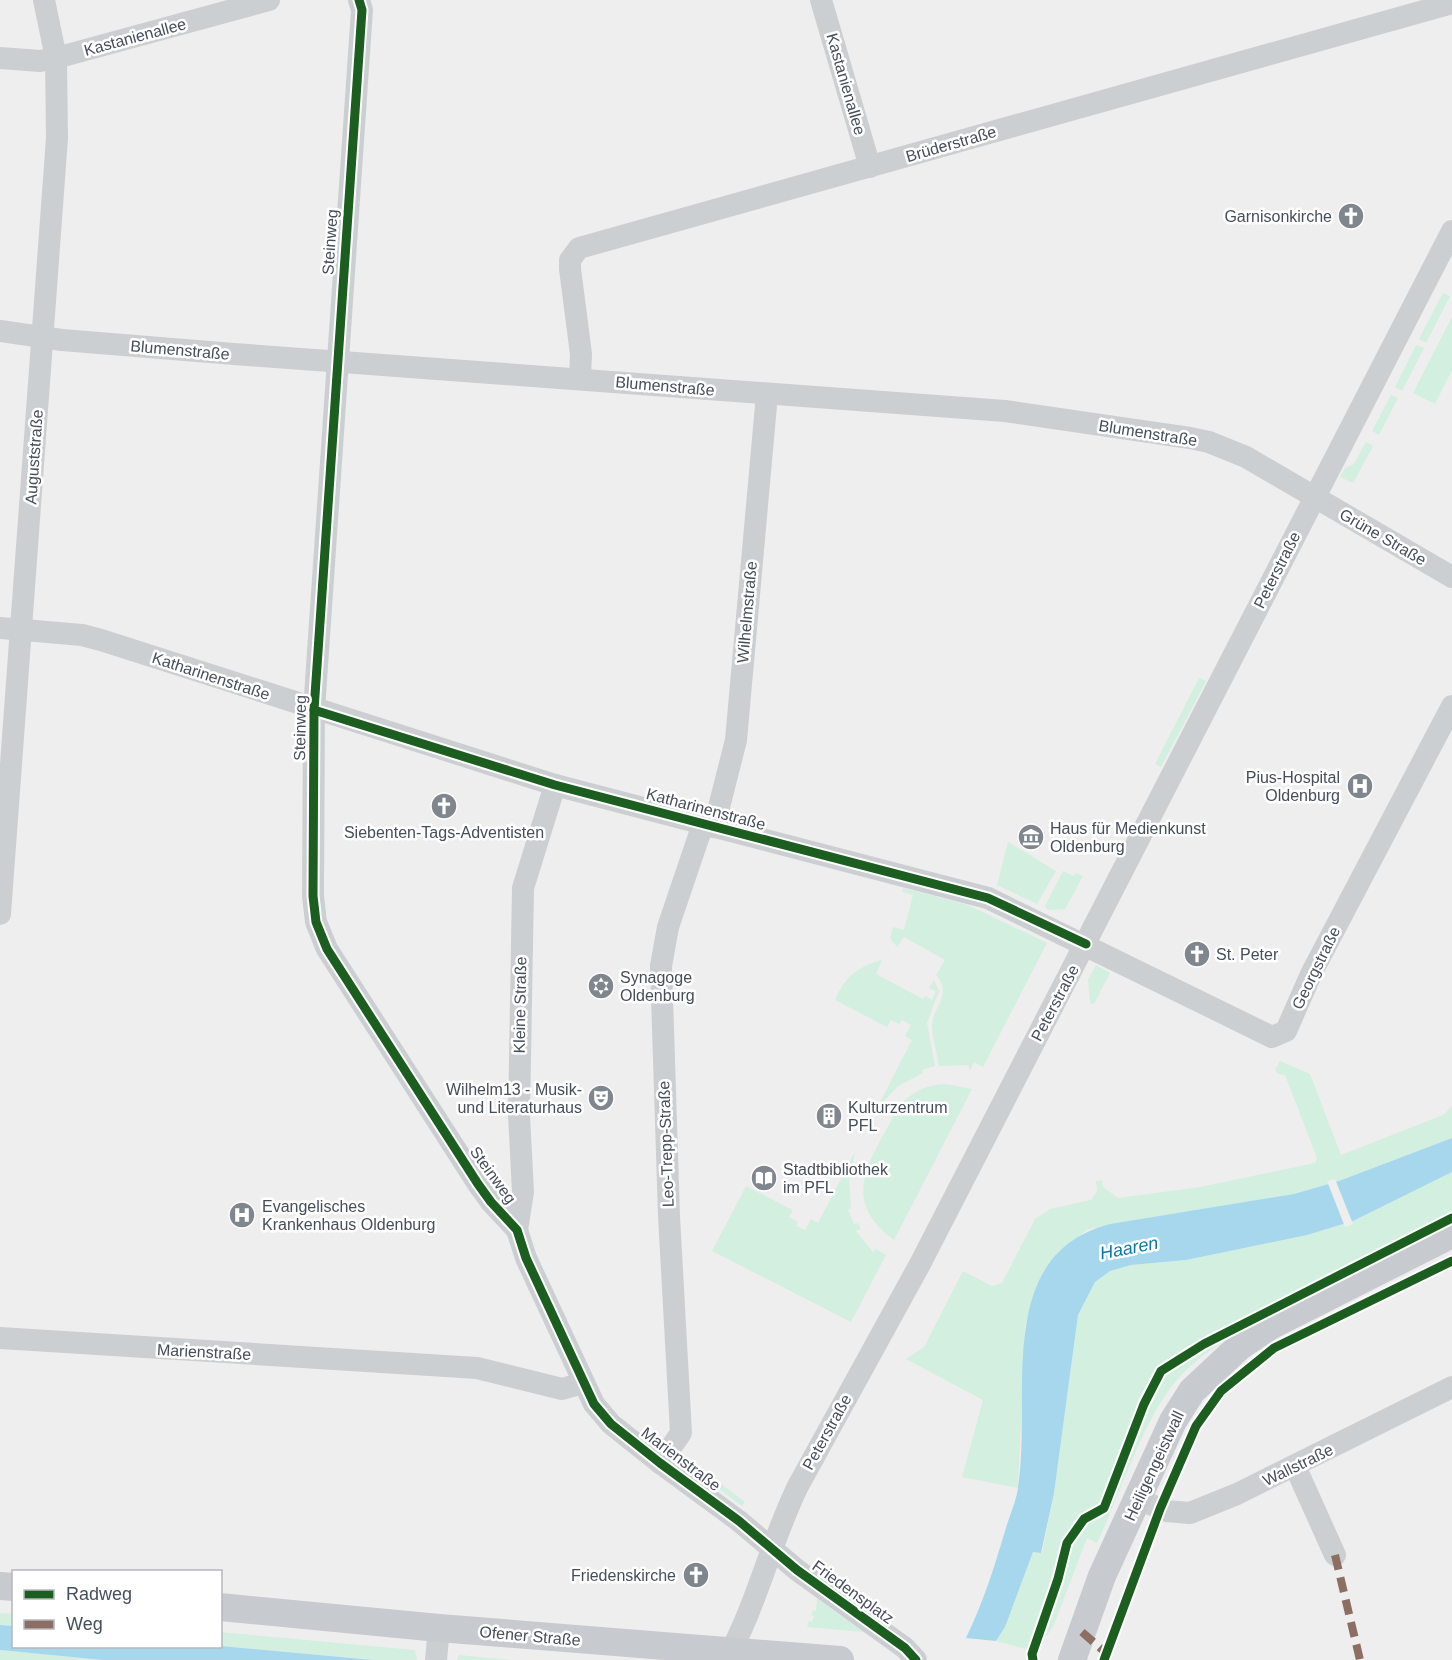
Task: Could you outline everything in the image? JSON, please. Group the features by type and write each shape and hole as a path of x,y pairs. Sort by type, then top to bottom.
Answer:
{"main road":[{"name":"Heiligengeistwall","path":"1072,1660 1102,1576 1181,1407 1204,1378 1240,1346 1270,1326 1452,1234"},
{"name":"Ofener Straße","path":"222,1607 728,1655 840,1660"}],"street":[{"name":"Auguststraße","path":"0,914 11,629 42,336 57,138 56,58 44,0"},
{"name":"Kastanienallee","path":"0,58 33,61 56,58 268,0"},
{"name":"Steinweg","path":"359,0 362,10 336,362 314,710 313,896 316,922 327,949 478,1184 490,1202 517,1230 526,1258 583,1383"},
{"name":"Kastanienallee","path":"821,0 870,167"},
{"name":"Brüderstraße","path":"580,379 581,354 570,269 573,253 579,248 1452,3"},
{"name":"Peterstraße","path":"772,1548 780,1524 798,1486 904,1294 1452,231"},
{"name":"Blumenstraße","path":"0,331 336,362 1005,411 1209,442 1246,457 1315,496"},
{"name":"Wilhelmstraße","path":"709,826 736,740 767,394"},
{"name":"Grüne Straße","path":"1315,496 1452,577"},
{"name":"Katharinenstraße","path":"11,629 82,635 101,640 314,710 555,785 988,898 1086,944"},
{"name":"Georgstraße","path":"1086,944 1261,1034 1272,1037 1282,1034 1452,706"},
{"name":"Kleine Straße","path":"517,1230 524,1192 519,1115 523,888 555,785"},
{"name":"Leo-Trepp-Straße","path":"660,1463 681,1434 669,1216 661,966 668,927 709,826"},
{"name":"Marienstraße","path":"0,1338 477,1368 562,1389 583,1383 594,1404 611,1424 772,1548"},
{"name":"Wallstraße","path":"1138,1499 1160,1509 1186,1514 1237,1494 1452,1387"},
{"path":"1295,1466 1335,1555"},
{"path":"728,1655 746,1623 772,1548"},
{"name":"Friedensplatz","path":"772,1548 797,1570 905,1648 916,1660"},
{"path":"436,1660 439,1628"}],"green space":[{"path":"1443,293 1450,296 1426,343 1419,339"},
{"path":"1452,317 1452,370 1435,404 1413,393"},
{"path":"1416,345 1424,348 1402,391 1395,387"},
{"path":"1391,395 1398,398 1379,435 1372,431"},
{"path":"1366,442 1373,446 1353,483 1340,477 1345,468 1354,464"},
{"path":"1199,678 1206,681 1161,767 1155,764"},
{"path":"1008,842 1056,871 1037,904 997,885"},
{"path":"1063,871 1074,876 1076,873 1083,876 1065,909 1048,910 1045,906"},
{"path":"903,888 968,905 1047,943 983,1067 974,1062 970,1070 968,1065 939,1066 932,1028 943,988 936,975 945,960 904,937 897,947 890,938 893,927 904,930 913,895 902,892"},
{"path":"882,960 876,974 923,999 925,996 932,1000 936,991 929,988 934,980 939,991 927,1023 935,1066 922,1070 923,1073 898,1086 877,1108 912,1040 905,1036 911,1025 902,1020 899,1024 891,1020 887,1027 835,1000 847,979 859,969"},
{"path":"1096,965 1110,973 1094,1004 1090,1003 1088,980"},
{"path":"1280,1061 1310,1074 1341,1155 1443,1115 1452,1106 1452,1138 1339,1181 1294,1194 1110,1224 1086,1230 1044,1271 1025,1326 1018,1488 962,1477 983,1400 906,1359 924,1347 963,1271 992,1286 1002,1283 1035,1219 1050,1209 1091,1200 1097,1192 1096,1181 1102,1180 1103,1187 1118,1198 1200,1187 1315,1163 1317,1158 1285,1075 1278,1074 1275,1070"},
{"path":"946,1084 972,1089 894,1240 877,1225 868,1210 864,1196 864,1181 869,1166 893,1117 891,1115 897,1108 922,1089"},
{"path":"855,1152 849,1180 851,1208 848,1210 854,1224 858,1223 861,1229 856,1231 873,1252 876,1249 886,1255 851,1322 712,1251 746,1186 793,1210 789,1217 798,1222 796,1226 805,1230 811,1219 818,1223"},
{"path":"1452,1172 1452,1214 1250,1317 1253,1323 1212,1349 1184,1372 1164,1397 1153,1416 1097,1543 1087,1538 1053,1627 1044,1639 1029,1650 996,1641 1005,1627 1033,1552 1042,1553 1054,1493 1078,1315 1095,1282 1110,1271 1131,1265 1186,1260 1307,1235 1353,1221"},
{"path":"694,1464 745,1502 742,1506 691,1468"},
{"path":"817,1599 864,1632 807,1627 809,1621 812,1622 813,1610 816,1611"},
{"path":"0,1613 12,1614 12,1626 0,1625"},
{"path":"222,1632 415,1650 417,1660 373,1660 222,1646"},
{"path":"0,1650 103,1660 0,1660"},
{"path":"459,1655 513,1660 457,1660"}],"water":[{"name":"Haaren","path":"1452,1138 1452,1172 1353,1221 1307,1235 1186,1260 1131,1265 1110,1271 1095,1282 1078,1315 1054,1493 1041,1553 1033,1552 1005,1627 996,1641 966,1638 988,1585 1017,1493 1021,1452 1025,1334 1033,1297 1048,1266 1072,1241 1110,1224 1294,1194 1339,1181"},
{"path":"0,1625 12,1626 12,1648 222,1648 222,1646 373,1660 103,1660 0,1650"}],"pier":[{"path":"1335,1179 1353,1224 1345,1227 1327,1181"}],"marked path":[{"path":"1335,1555 1360,1660"},
{"path":"1082,1632 1106,1653 1107,1657"}],"cycle path":[{"path":"359,0 362,10 314,710 313,896 316,922 327,949 478,1184 517,1230 526,1258 594,1404 611,1424 660,1463 739,1521 797,1570 905,1648 916,1660"},
{"path":"314,710 555,785 988,898 1086,944"},
{"path":"1033,1660 1032,1654 1058,1579 1067,1543 1084,1519 1104,1508 1144,1404 1161,1371 1204,1344 1452,1218"},
{"path":"1104,1660 1160,1509 1196,1426 1221,1391 1274,1348 1452,1261"}],"place":[{"name":"Garnisonkirche","path":"1351,216"},
{"name":"Pius-Hospital Oldenburg","path":"1360,786"},
{"name":"Siebenten-Tags-Adventisten","path":"444,806"},
{"name":"Haus für Medienkunst Oldenburg","path":"1031,837"},
{"name":"St. Peter","path":"1197,954"},
{"name":"Synagoge Oldenburg","path":"601,986"},
{"name":"Wilhelm13 - Musik- und Literaturhaus","path":"601,1098"},
{"name":"Kulturzentrum PFL","path":"829,1116"},
{"name":"Stadtbibliothek im PFL","path":"764,1178"},
{"name":"Evangelisches Krankenhaus Oldenburg","path":"242,1215"},
{"name":"Friedenskirche","path":"696,1575"}]}
